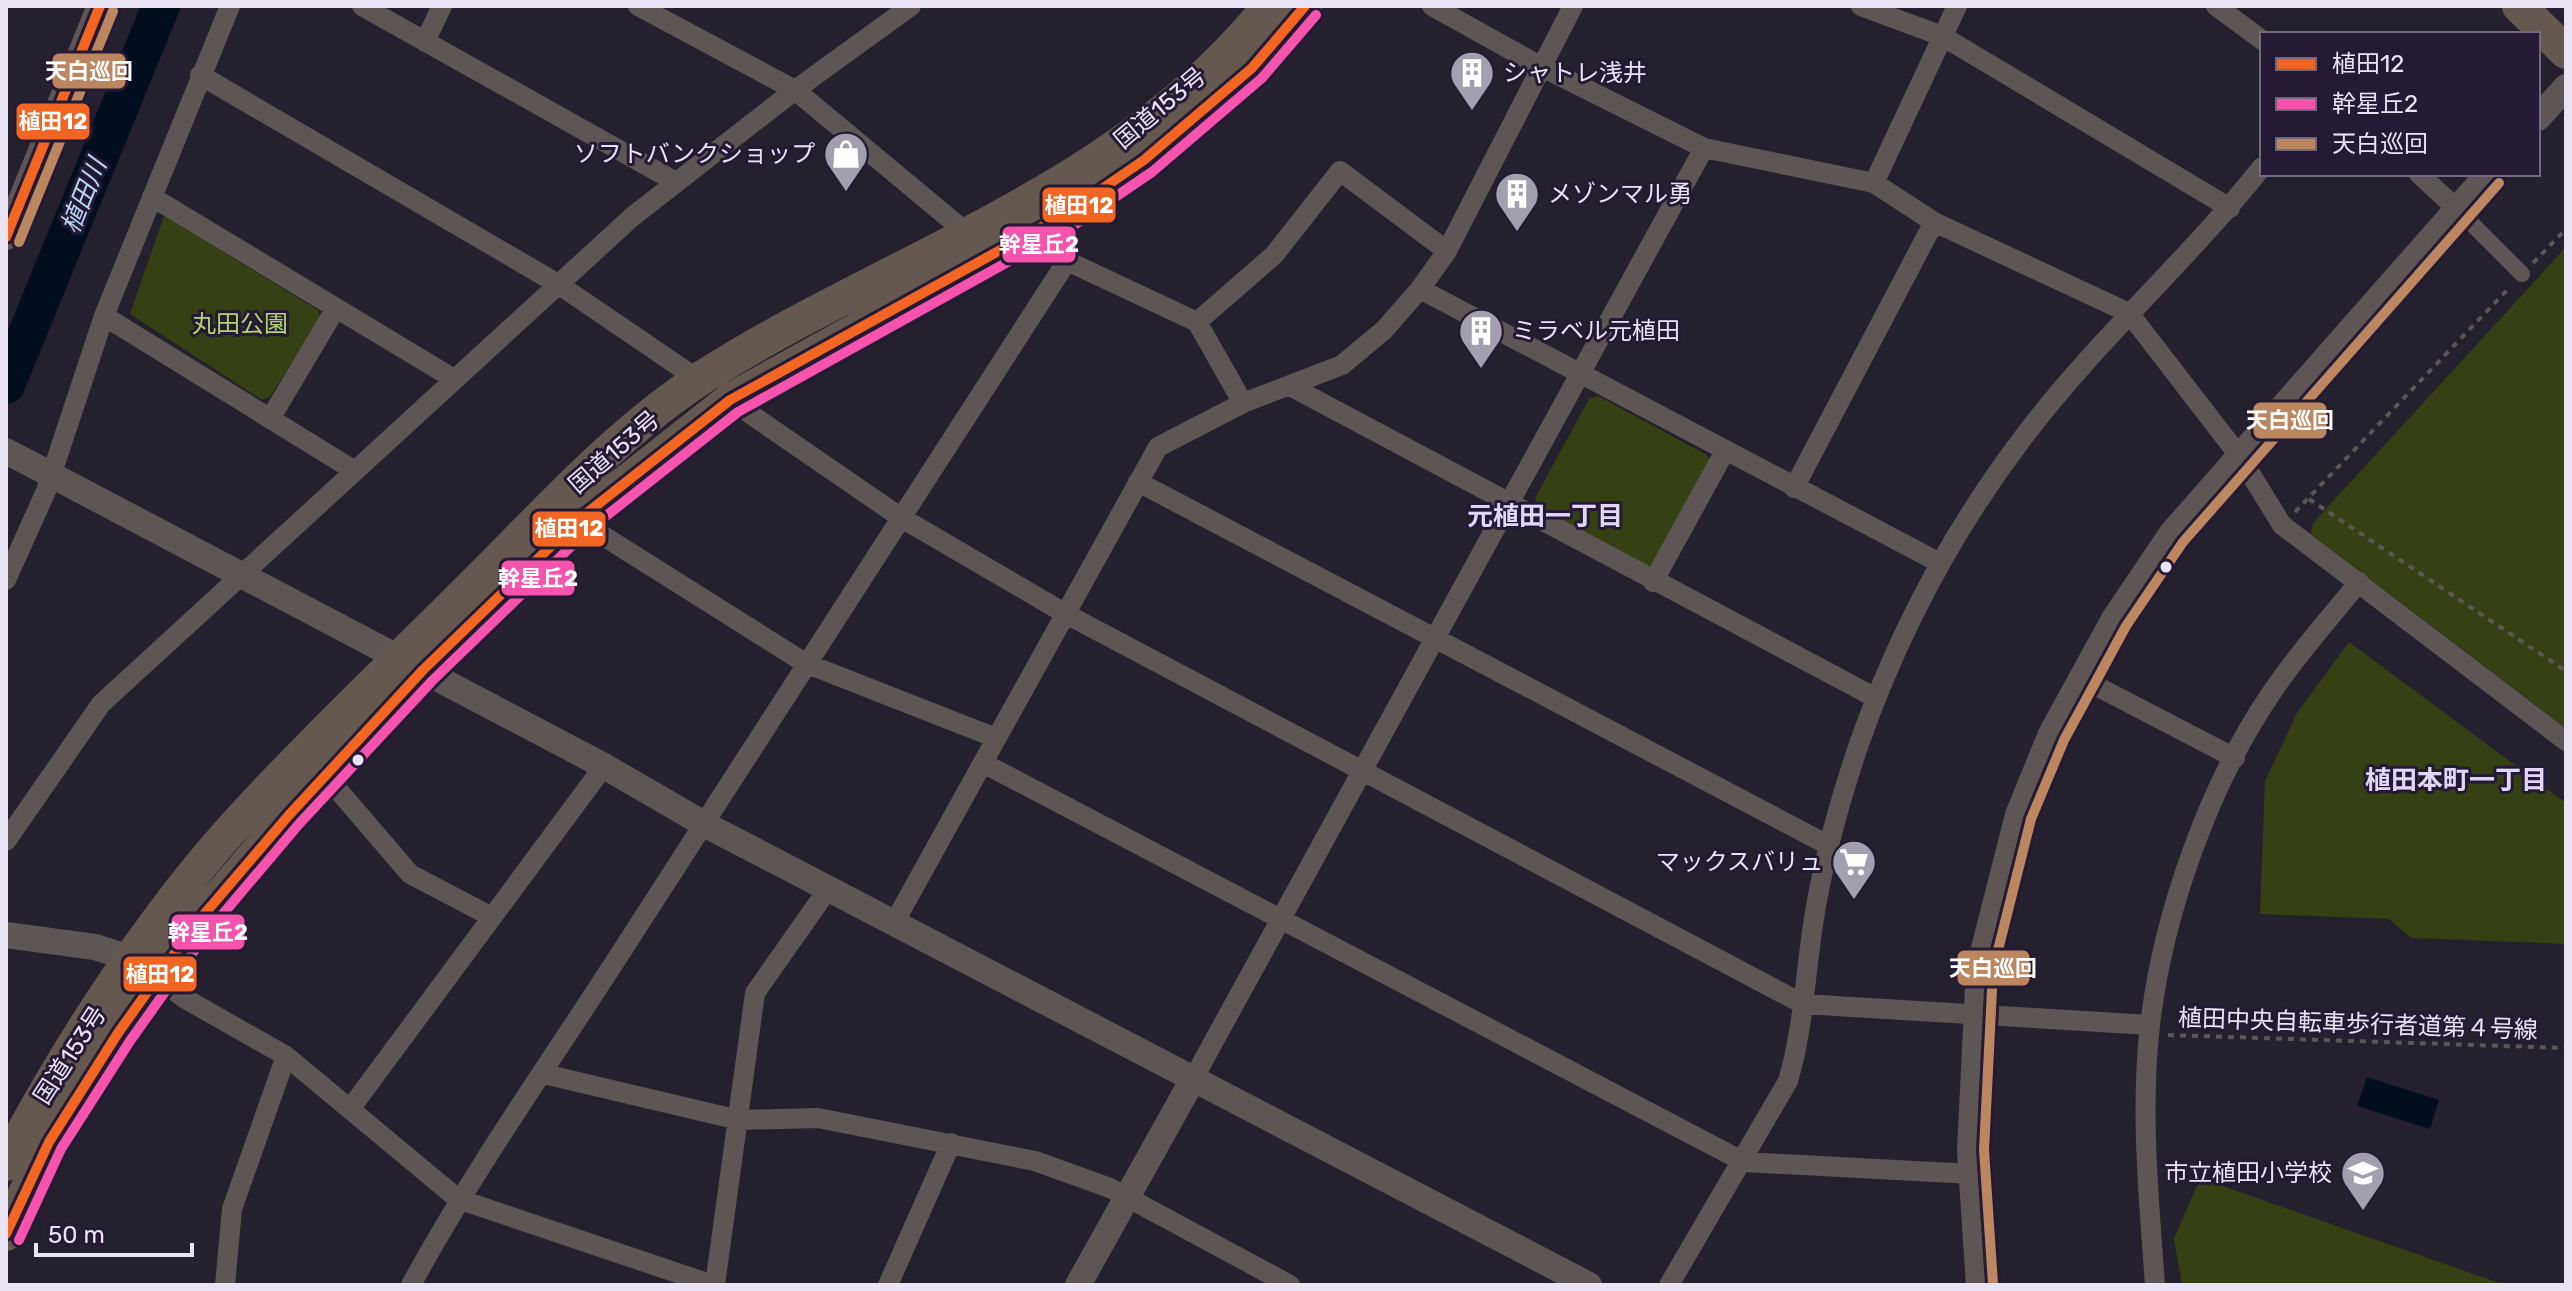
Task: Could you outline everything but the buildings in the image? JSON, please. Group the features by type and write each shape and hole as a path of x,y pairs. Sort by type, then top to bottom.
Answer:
{"highway":[{"name":"国道153号","path":"6,1164 33,1112 145,968 195,925 326,776 411,664 554,506 628,437 699,380 787,327 1060,186 1154,120 1253,26 1269,6"},
{"name":"国道153号","path":"6,1234 49,1142 145,968 174,899 231,831 411,664 578,520 730,400 1067,213 1144,160 1252,68 1305,6"},
{"path":"2519,6 2566,52"}],"street":[{"path":"6,237 100,6"},
{"path":"6,580 104,316 230,6"},
{"path":"362,6 676,182"},
{"path":"425,42 442,6"},
{"path":"638,6 795,90 968,234"},
{"path":"6,841 101,704 558,284 676,182 911,6"},
{"path":"1432,6 1540,66 1704,148 1874,183 1934,222 2129,313 2240,457 2282,525 2566,741"},
{"path":"894,923 1158,447 1243,403 1342,365 1384,330 1420,289 1447,251 1573,6"},
{"path":"1861,6 1942,36 2230,208"},
{"path":"1874,183 1957,6"},
{"path":"2216,6 2260,39"},
{"path":"200,75 558,284 699,380"},
{"path":"2540,116 2566,87"},
{"path":"1078,1285 1704,148"},
{"path":"1669,1285 1744,1162 1788,1081 1799,1045 1828,845 1876,698 1940,563 2025,435 2129,313 2230,208 2260,170"},
{"path":"1197,322 1274,255 1340,171 1447,251"},
{"path":"2421,176 2522,274"},
{"path":"1979,1285 1972,1174 1974,1011 1988,921 2018,815 2079,677 2172,533 2486,176"},
{"path":"152,197 454,379"},
{"path":"411,1285 458,1199 544,1074 805,663 1067,261 1067,213"},
{"path":"1794,488 1934,222"},
{"path":"1067,261 1197,322 1243,403"},
{"path":"1420,289 1940,563"},
{"path":"270,419 336,308"},
{"path":"104,316 355,471"},
{"path":"1290,386 1653,582 1876,698"},
{"path":"730,400 900,517 1066,614 1361,773 1803,1004 1974,1011 2149,1030"},
{"path":"6,451 604,766 704,824 1192,1081 1589,1285"},
{"path":"1653,582 1725,451"},
{"path":"1138,482 1436,636 1828,845"},
{"path":"578,520 805,663 996,738"},
{"path":"2155,1285 2147,1118 2149,1030 2180,890 2206,819 2271,693 2359,582"},
{"path":"2079,677 2235,758"},
{"path":"983,763 1744,1162 1972,1174"},
{"path":"350,1109 604,766"},
{"path":"326,776 410,874 492,917"},
{"path":"6,935 95,947 145,968 184,998 286,1056 458,1199 714,1285 755,993 828,889"},
{"path":"225,1285 232,1209 286,1056"},
{"path":"544,1074 739,1120 818,1118 1035,1161 1127,1197 1290,1285"},
{"path":"888,1285 951,1143"},
{"path":"649,1285 659,1266"}],"path":[{"path":"2282,525 2563,232 2566,235"},
{"path":"2308,498 2566,671"},
{"name":"植田中央自転車歩行者道第４号線","path":"2149,1030 2566,1048"}],"green space":[{"name":"丸田公園","path":"164,216 318,310 320,318 270,397 262,400 130,314"},
{"path":"2566,247 2566,728 2311,534 2313,523"},
{"path":"1598,396 1707,455 1711,465 1656,564 1646,566 1537,508 1535,498 1589,399"},
{"path":"2349,642 2566,803 2566,944 2411,938 2389,919 2260,914 2265,781 2297,713"},
{"path":"2200,1178 2499,1285 2182,1285 2174,1239"}],"water":[{"path":"2367,1077 2439,1100 2430,1129 2357,1106"}],"waterway":[{"name":"植田川","path":"6,385 161,6"}],"transit line":[{"name":"植田12","path":"6,237 100,6"},
{"name":"植田12","path":"6,1234 49,1142 118,1033 195,925 289,815 423,670 578,520 730,400 1067,213 1144,160 1252,68 1305,6"},
{"name":"天白巡回","path":"19,242 113,11"},
{"name":"幹星丘2","path":"19,1240 61,1149 130,1041 206,934 299,824 433,680 587,531 738,412 1074,225 1152,172 1262,78 1316,15"},
{"name":"天白巡回","path":"1993,1284 1984,1150 1993,970 2031,819 2064,740 2126,626 2183,542 2499,183"}],"place":[{"name":"シャトレ浅井","path":"1472,112"},
{"name":"ソフトバンクショップ","path":"846,193"},
{"name":"メゾンマル勇","path":"1517,233"},
{"name":"ミラベル元植田","path":"1481,370"},
{"name":"マックスバリュ","path":"1854,901"},
{"name":"市立植田小学校","path":"2363,1212"}],"district":[{"name":"元植田一丁目","path":"1545,516"},
{"name":"植田本町一丁目","path":"2456,780"}]}
